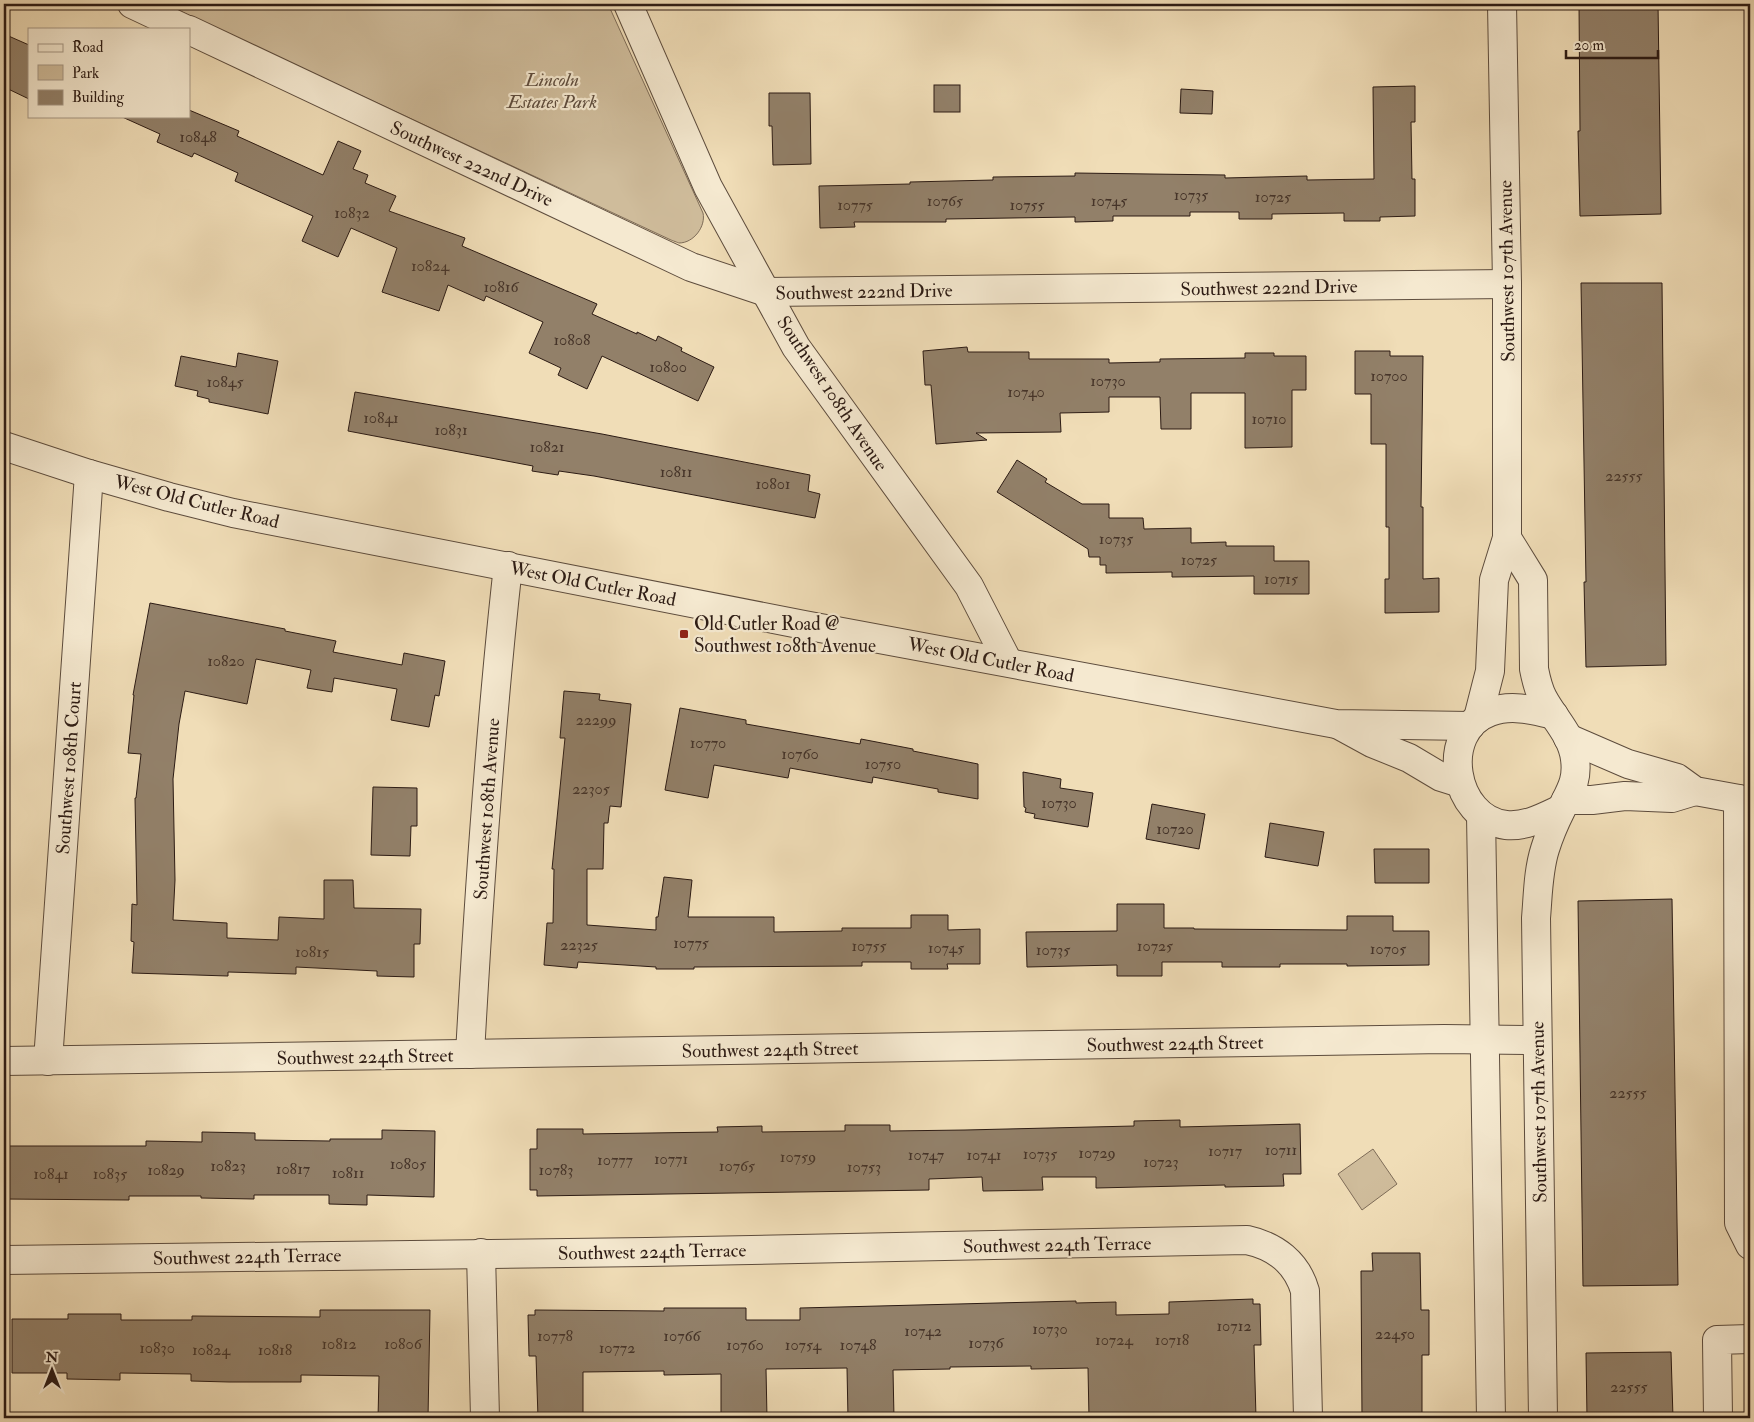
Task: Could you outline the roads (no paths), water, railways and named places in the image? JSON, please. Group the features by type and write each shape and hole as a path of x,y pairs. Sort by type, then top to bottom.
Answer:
{"street":[{"path":"132,4 183,28"},
{"name":"Southwest 108th Avenue","path":"628,4 708,187 796,347 969,586 1008,662"},
{"name":"Southwest 107th Avenue","path":"1502,4 1507,284 1507,538"},
{"name":"Southwest 222nd Drive","path":"190,30 691,267 766,292 1507,284"},
{"name":"West Old Cutler Road","path":"4,446 89,474 233,513 814,626 1336,724 1474,722"},
{"name":"Southwest 108th Court","path":"48,1061 89,474"},
{"path":"1507,538 1533,580 1534,669 1536,680 1543,698 1568,738 1575,757 1576,768 1572,790 1564,804"},
{"path":"1507,538 1494,580 1490,671 1474,722 1461,741 1458,756 1460,784 1467,798 1481,815 1505,824 1516,824 1539,819 1564,804 1625,796 1672,798 1694,791"},
{"name":"Southwest 108th Avenue","path":"470,1054 483,834 508,566"},
{"path":"1474,722 1489,712 1503,709 1519,708 1554,715"},
{"name":"West Old Cutler Road","path":"1336,724 1372,743 1408,758 1441,777 1460,784"},
{"path":"1568,738 1628,764 1677,778 1694,791 1744,800 1739,1223 1750,1245"},
{"name":"Southwest 107th Avenue","path":"1543,1418 1536,918 1539,878 1545,850 1564,804"},
{"path":"1481,815 1491,1418"},
{"name":"Southwest 224th Street","path":"4,1062 1485,1039 1537,1040"},
{"name":"Southwest 224th Terrace","path":"4,1260 647,1252 1247,1240 1259,1243 1273,1250 1292,1265 1302,1280 1305,1291 1308,1418"},
{"path":"481,1253 485,1418"},
{"path":"1718,1418 1717,1340 1750,1339"}],"place":[{"name":"Old Cutler Road @ Southwest 108th Avenue","path":"684,634"}],"park label":[{"name":"Lincoln Estates Park","path":"552,90"}]}
